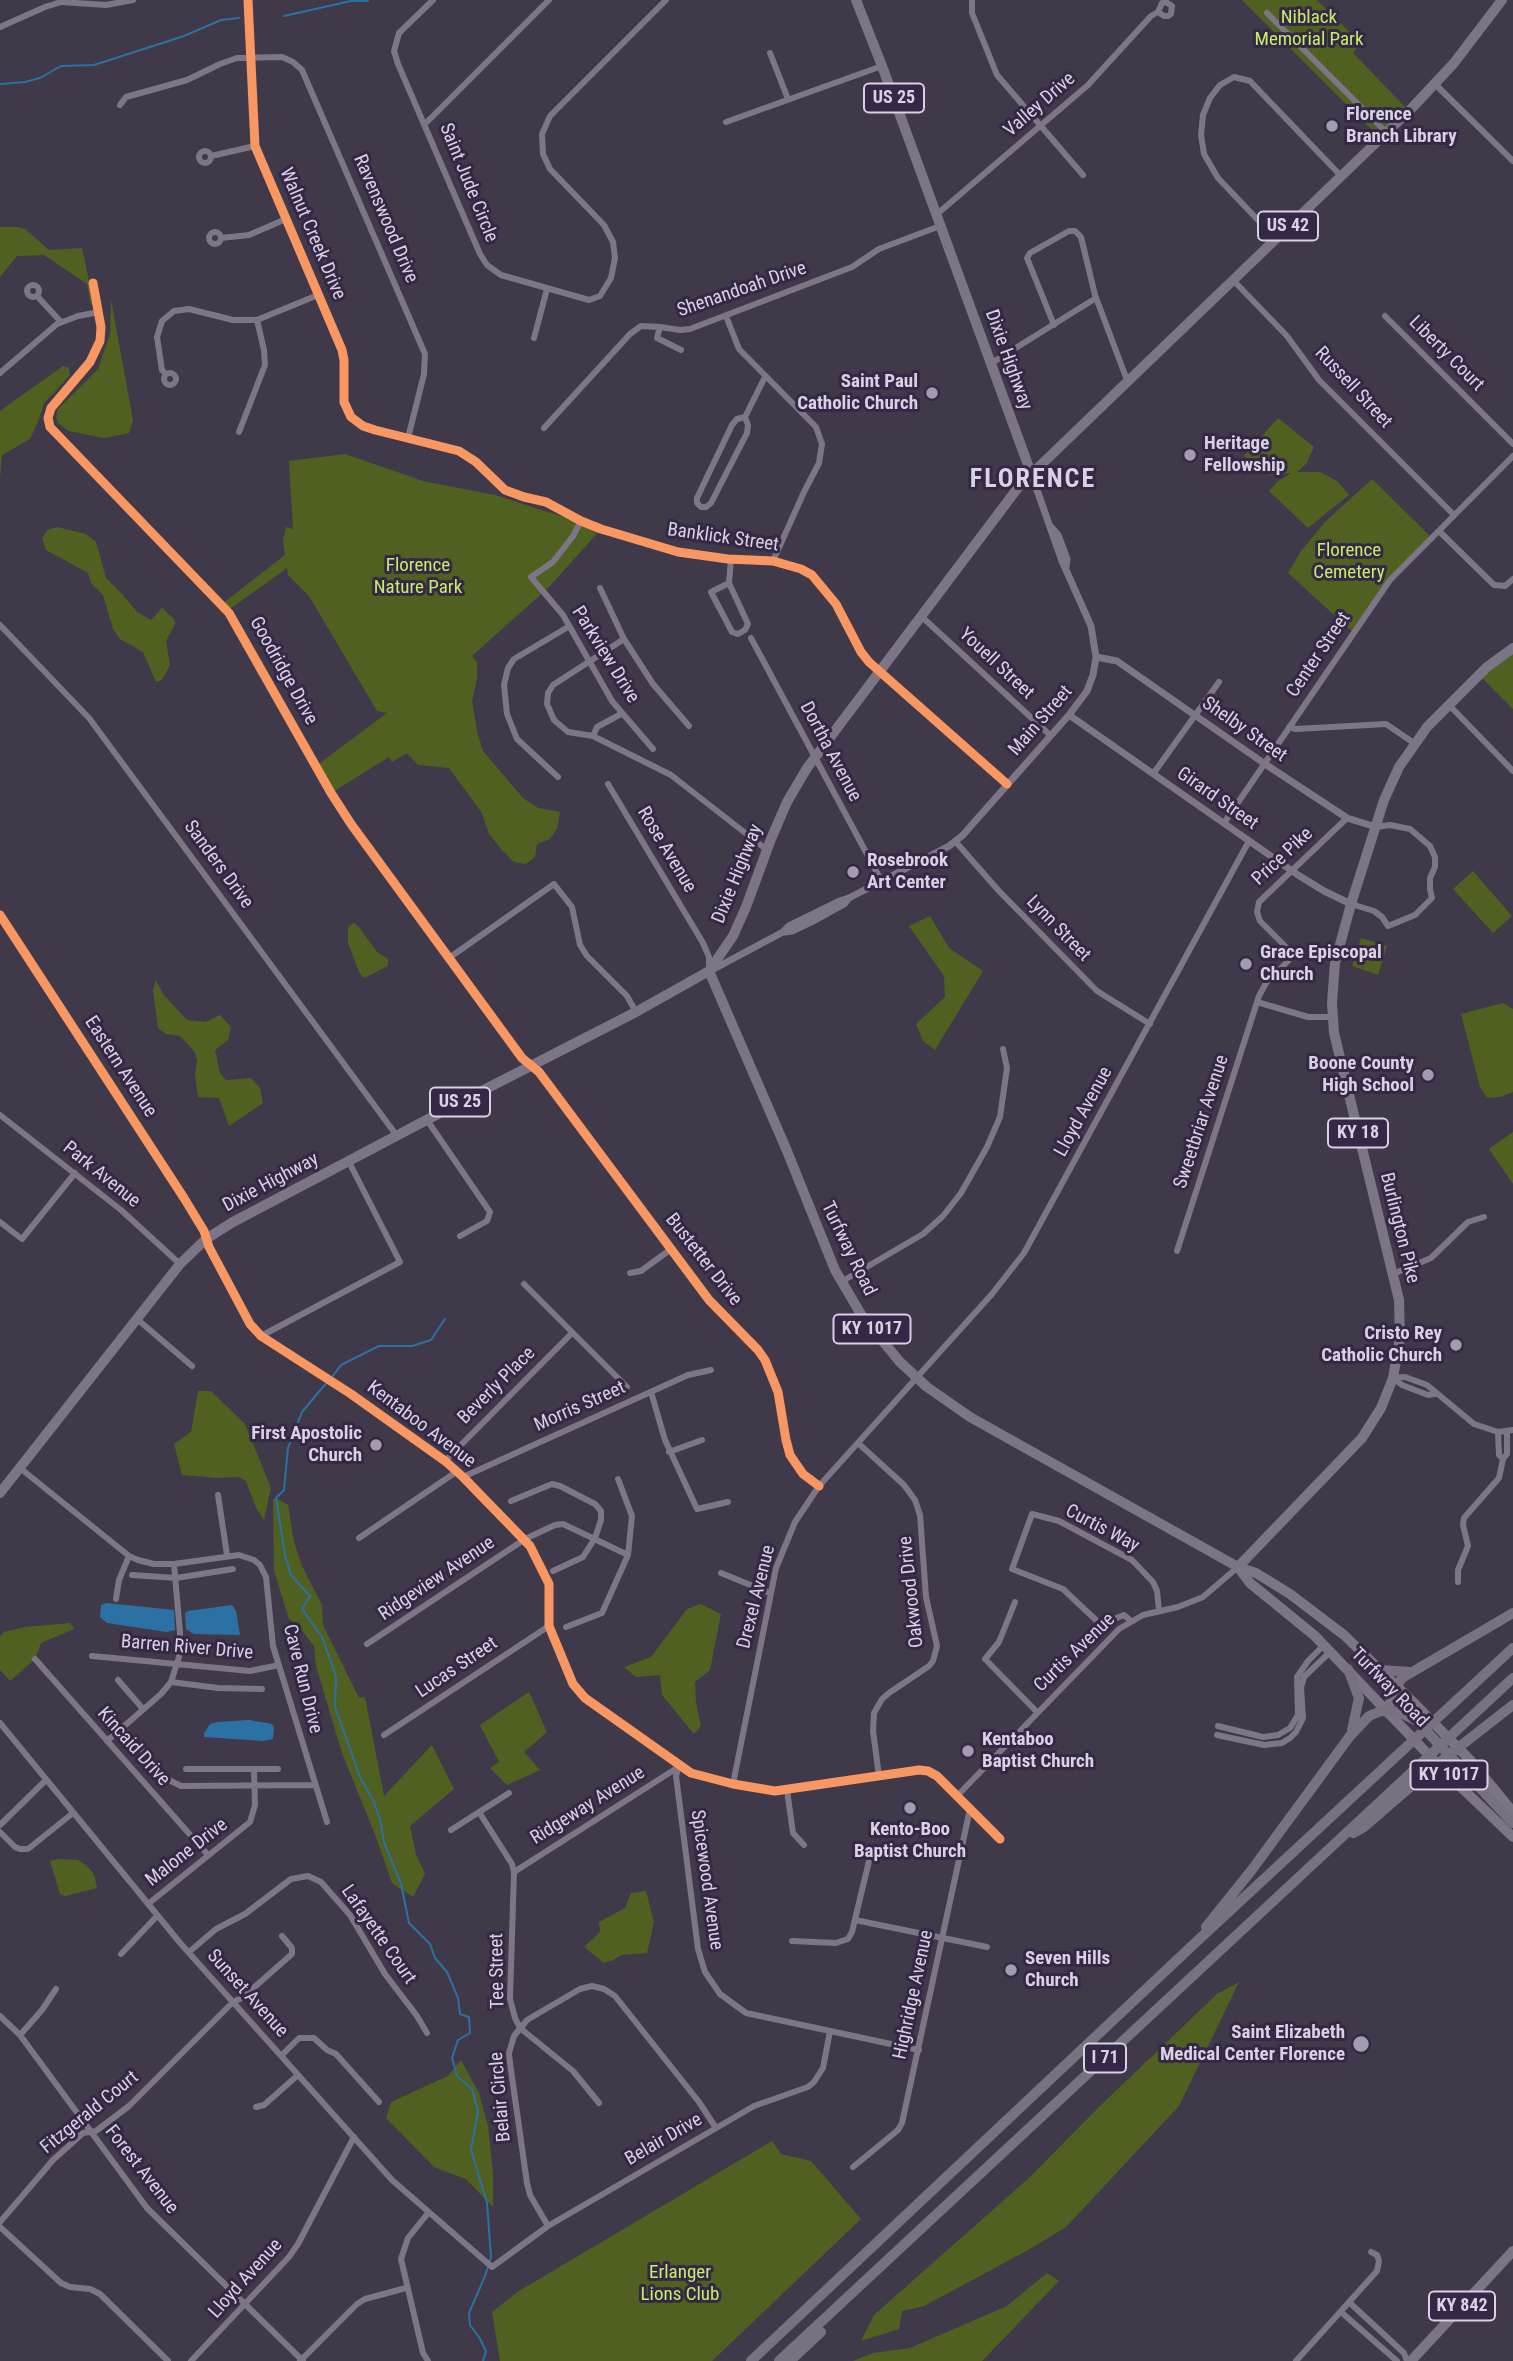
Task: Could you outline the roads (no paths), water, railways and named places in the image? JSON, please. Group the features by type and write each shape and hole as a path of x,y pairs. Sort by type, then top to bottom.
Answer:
{"highway":[{"path":"1388,1710 1396,1685 1402,1678 1513,1613"},
{"name":"I 71","path":"751,2361 1513,1648"},
{"path":"1348,1669 1359,1698 1356,1721 1350,1736"},
{"path":"1380,1670 1413,1671"},
{"path":"1428,1765 1454,1734 1513,1678"},
{"path":"1428,1765 1464,1744 1513,1705"},
{"path":"1194,1944 1350,1736 1369,1716 1388,1710 1408,1715 1416,1721 1513,1824"},
{"name":"I 71","path":"779,2361 1338,1841 1364,1827 1428,1765"},
{"path":"790,2361 853,2302 872,2276"}],"main road":[{"name":"Dixie Highway","path":"0,1493 180,1264 206,1239 233,1222 636,1012 709,971 733,936 787,802 815,757 1031,473 856,0"},
{"name":"US 42","path":"1031,473 1435,84 1476,36 1502,0"},
{"name":"Burlington Pike","path":"1238,1567 1362,1438 1381,1408 1393,1378 1401,1325 1399,1300 1338,1049 1332,990 1335,963 1351,904 1394,776 1414,743 1449,705 1487,667 1513,648"},
{"name":"Turfway Road","path":"709,971 841,1282 877,1336 917,1378 970,1417 1290,1594 1344,1635 1396,1685 1470,1760 1513,1812"},
{"name":"Turfway Road","path":"1238,1567 1250,1583 1315,1636 1443,1770 1513,1837"},
{"name":"KY 842","path":"1409,2361 1513,2251"}],"street":[{"path":"0,27 61,2 106,5 132,0"},
{"name":"Walnut Creek Drive","path":"248,0 255,146 342,350 342,393 346,410 363,426 408,438"},
{"path":"424,125 394,51 399,33 433,0"},
{"name":"Saint Jude Circle","path":"549,0 424,125 483,260 501,275 589,300 595,299 607,288 615,258 613,242 604,225 550,169 542,148 544,127 554,111 666,0"},
{"path":"972,0 972,13 997,75 1083,175"},
{"name":"Valley Drive","path":"936,215 1088,85 1151,16 1158,12"},
{"path":"1267,13 1386,132"},
{"path":"770,53 788,99"},
{"name":"Ravenswood Drive","path":"120,105 126,97 187,80 228,60 276,56 288,59 298,66 305,75 421,343 426,364 408,438"},
{"path":"726,122 882,66"},
{"path":"1275,238 1218,178 1204,154 1201,135 1203,116 1210,98 1220,85 1234,77 1250,81 1341,176"},
{"path":"1435,84 1513,161"},
{"path":"211,156 255,146"},
{"path":"221,238 249,235 286,219"},
{"name":"Shenandoah Drive","path":"544,428 641,326 680,330 726,316 852,267 879,249 940,226"},
{"path":"1054,325 1027,258 1030,253 1069,231 1075,231 1081,237 1096,298 1127,380"},
{"name":"Russell Street","path":"1233,279 1287,336 1319,380 1454,515"},
{"name":"Goodridge Drive","path":"93,283 101,332 96,351 90,362 51,408 48,418 50,427 228,611 341,809 522,1058 531,1066"},
{"path":"534,338 547,289"},
{"path":"166,374 157,337 162,321 174,311 189,309 233,320 257,320 318,295"},
{"path":"37,296 61,322"},
{"path":"990,364 1096,298"},
{"path":"0,373 61,322 99,312"},
{"path":"726,316 738,349 816,427 822,444 819,463 773,561"},
{"name":"Liberty Court","path":"1385,316 1513,444"},
{"path":"239,432 265,365 257,320"},
{"path":"660,327 657,338 681,351"},
{"path":"745,417 737,419 732,425 696,498 701,507 711,503 747,433 745,417 765,377"},
{"name":"Banklick Street","path":"408,438 459,451 476,462 505,490 547,502 581,521 660,548 702,556 773,561 801,569 820,582 836,604 861,652 879,672 1007,784"},
{"name":"Center Street","path":"1224,823 1390,580 1513,456"},
{"name":"Main Street","path":"709,971 783,932 792,931 815,920 844,904 849,898 956,841 1069,715 1087,691 1096,657 1091,626 1066,567 1067,559 1058,535 1051,527 1031,473"},
{"name":"Parkview Drive","path":"581,521 573,536 552,562 531,577 554,604 621,713 653,749"},
{"path":"1438,531 1494,585 1507,585 1513,579"},
{"path":"729,583 711,592 732,632 738,634 745,630 748,624 729,583 731,559"},
{"path":"600,588 624,639 653,684 689,726"},
{"name":"Youell Street","path":"921,616 1050,735"},
{"name":"Sanders Drive","path":"0,625 104,737 397,1136"},
{"path":"558,777 517,739 507,714 505,685 508,668 514,659 568,627"},
{"name":"Dortha Avenue","path":"751,638 882,881"},
{"path":"624,639 553,685 548,693 547,704 554,720 573,734 593,736 671,775 767,850"},
{"name":"Shelby Street","path":"1096,657 1117,661 1347,818 1376,827"},
{"path":"1153,774 1219,682"},
{"path":"1449,705 1513,771"},
{"path":"593,736 601,724 621,713"},
{"name":"Girard Street","path":"1069,715 1292,871 1351,904"},
{"path":"1289,727 1296,729 1386,724 1414,743"},
{"name":"Rose Avenue","path":"608,784 703,943 709,957 709,971"},
{"name":"Price Pike","path":"1290,954 1260,921 1257,912 1262,898 1347,818"},
{"path":"1351,904 1374,911 1388,926 1415,915 1432,898 1430,878 1435,867 1435,857 1430,846 1410,829 1390,825 1376,827"},
{"name":"Lynn Street","path":"956,841 999,891 1097,992 1150,1024"},
{"name":"Lloyd Avenue","path":"917,1378 992,1294 1024,1253 1249,841"},
{"path":"449,958 554,884 572,907 580,945 587,956 627,996 636,1012"},
{"name":"Eastern Avenue","path":"0,915 184,1198 206,1239"},
{"name":"Sweetbriar Avenue","path":"1177,1251 1257,1002 1263,987 1288,961 1290,954"},
{"path":"1257,1002 1308,1017 1333,1017"},
{"path":"841,1282 923,1234 943,1216 961,1193 987,1147 1000,1117 1007,1068 1003,1049"},
{"name":"Bustetter Drive","path":"531,1066 709,1300 765,1360 778,1392 787,1448 799,1468 819,1486"},
{"name":"Park Avenue","path":"0,1115 121,1210 180,1264"},
{"path":"427,1120 490,1212 487,1221 460,1236"},
{"path":"261,1336 401,1262 349,1162"},
{"path":"0,1222 22,1239 75,1173"},
{"path":"1393,1274 1431,1258 1468,1223 1484,1217"},
{"name":"Kentaboo Avenue","path":"206,1239 247,1320 261,1336 351,1394 444,1461 525,1539 549,1584 549,1626 573,1684 584,1698 679,1766 699,1776 733,1784 767,1791 787,1790 919,1770 928,1771 937,1776 1000,1839"},
{"path":"630,1273 641,1271 670,1249"},
{"path":"524,1284 627,1387"},
{"path":"137,1319 192,1366"},
{"name":"Beverly Place","path":"444,1461 572,1332"},
{"name":"Morris Street","path":"463,1478 688,1375 711,1370"},
{"name":"Drexel Avenue","path":"733,1784 770,1593 789,1535 819,1486 917,1378"},
{"path":"1393,1378 1402,1385 1428,1395 1435,1394 1474,1424 1498,1432 1510,1431 1500,1478 1464,1518 1468,1546 1458,1570 1458,1582"},
{"path":"651,1392 670,1451 697,1509 729,1502"},
{"path":"1498,1432 1499,1455 1503,1459"},
{"path":"670,1451 702,1440"},
{"name":"Oakwood Drive","path":"858,1443 904,1485 915,1500 920,1515 926,1597 937,1646 929,1666 889,1693 874,1713 873,1731 879,1776"},
{"name":"Cave Run Drive","path":"20,1468 129,1556 154,1564 174,1564 227,1555 244,1555 262,1568 269,1595 272,1636 279,1665 327,1822"},
{"path":"359,1538 456,1472"},
{"path":"566,1627 603,1613 628,1555 632,1516 618,1479"},
{"path":"511,1501 552,1484 595,1504 601,1511 595,1538 583,1557 553,1571"},
{"path":"218,1495 227,1555"},
{"name":"Curtis Way","path":"1131,1621 1124,1615 1107,1623 1099,1623 1063,1589 1012,1569 1032,1514 1059,1521 1132,1560 1153,1582 1159,1610"},
{"name":"Ridgeview Avenue","path":"367,1644 525,1539 555,1525 563,1524 628,1555"},
{"path":"116,1599 119,1580 129,1556"},
{"path":"107,1741 171,1682 180,1633 174,1564"},
{"name":"Curtis Avenue","path":"957,1796 1110,1637 1131,1621 1203,1597 1238,1567"},
{"path":"132,1575 176,1578 233,1569"},
{"path":"720,1573 770,1593"},
{"path":"1015,1602 999,1642 985,1659 1037,1712"},
{"name":"Lucas Street","path":"383,1735 549,1626"},
{"path":"1218,1726 1263,1737 1272,1737 1286,1731 1298,1715 1297,1677 1308,1661 1327,1649"},
{"path":"1217,1735 1264,1745 1282,1743 1290,1738 1303,1718 1301,1688 1304,1678 1327,1649"},
{"name":"Barren River Drive","path":"92,1656 250,1671 279,1665"},
{"name":"Kincaid Drive","path":"35,1659 208,1855"},
{"path":"118,1680 143,1709"},
{"path":"171,1682 218,1688 262,1689"},
{"name":"Sunset Avenue","path":"0,1723 158,1916 392,2180 492,2267"},
{"path":"121,1727 175,1784 188,1787 314,1785"},
{"name":"Ridgeway Avenue","path":"514,1872 679,1766"},
{"name":"Spicewood Avenue","path":"679,1766 676,1776 698,1949 709,1980 726,2000 746,2012 919,2050"},
{"path":"186,1769 278,1769"},
{"name":"Malone Drive","path":"148,1904 250,1822 254,1812 254,1770"},
{"path":"0,1825 46,1780"},
{"path":"787,1790 793,1833 804,1845"},
{"path":"451,1830 509,1793"},
{"name":"Highridge Avenue","path":"853,2167 900,2127 970,1809"},
{"name":"Tee Street","path":"479,1812 512,1864 514,1872 510,1999 512,2010 520,2028 573,2071 599,2103"},
{"path":"0,1832 15,1847 28,1849 73,1813"},
{"path":"792,1941 845,1941 850,1937 869,1861 872,1856 881,1854"},
{"name":"Lafayette Court","path":"189,1952 216,1929 245,1914 291,1879 308,1876 321,1882 350,1915 385,1974 427,2033"},
{"path":"121,1954 158,1916"},
{"path":"855,1920 987,1947"},
{"name":"Fitzgerald Court","path":"0,2225 53,2160 83,2133 96,2131 137,2099 233,2003 243,1998 292,1954 292,1948 282,1936"},
{"name":"Belair Circle","path":"548,2226 528,2190 509,2053 514,2036 527,2020 580,1989 592,1986 615,1996 699,2102 716,2128"},
{"path":"20,2035 56,1989"},
{"name":"Forest Avenue","path":"0,2016 20,2035 147,2208 302,2360"},
{"name":"Belair Drive","path":"492,2267 548,2226 754,2106 795,2093 814,2082 823,2068 830,2031"},
{"path":"281,2056 299,2038 314,2038 336,2054 379,2102"},
{"path":"256,2108 264,2105 298,2075"},
{"name":"Lloyd Avenue","path":"191,2361 277,2272 298,2244 354,2137"},
{"path":"428,2213 403,2247 401,2264 423,2353 428,2361"},
{"path":"0,2225 61,2283 100,2294 168,2361"},
{"path":"1296,2361 1377,2271 1379,2261 1377,2255 1371,2252"},
{"path":"302,2360 357,2304 365,2299 406,2288"},
{"path":"1349,2303 1404,2353 1409,2361"},
{"path":"1341,2312 1397,2361"}],"water":[{"path":"107,1603 174,1610 175,1630 167,1632 107,1623 100,1617 101,1605"},
{"path":"232,1605 236,1611 240,1635 194,1634 186,1629 185,1613 188,1611"},
{"path":"249,1720 272,1724 273,1739 264,1741 204,1737 210,1724"}],"waterway":[{"path":"284,16 351,1 368,1"},
{"path":"0,84 40,78 61,66 94,65 184,36 221,20 239,18"},
{"path":"332,1377 341,1365 379,1346 412,1346 431,1340 445,1319"},
{"path":"328,1381 302,1412 288,1448 284,1490 276,1498 285,1555 291,1575 310,1596 302,1609 322,1637 336,1676 335,1707 360,1777 380,1819 384,1842 401,1884 409,1923 430,1944 435,1958 447,1972 458,1998 460,2014 469,2017 470,2033 458,2040 452,2058 457,2076 472,2089 478,2111 471,2150 487,2203 491,2257 469,2313 470,2325 486,2351 483,2361"}],"place":[{"name":"Florence Branch Library","path":"1332,126"},
{"name":"Saint Paul Catholic Church","path":"932,393"},
{"name":"Heritage Fellowship","path":"1190,455"},
{"name":"Rosebrook Art Center","path":"853,872"},
{"name":"Grace Episcopal Church","path":"1246,964"},
{"name":"Boone County High School","path":"1428,1075"},
{"name":"Cristo Rey Catholic Church","path":"1456,1345"},
{"name":"First Apostolic Church","path":"376,1445"},
{"name":"Kentaboo Baptist Church","path":"968,1751"},
{"name":"Kento-Boo Baptist Church","path":"910,1808"},
{"name":"Seven Hills Church","path":"1011,1970"},
{"name":"Saint Elizabeth Medical Center Florence","path":"1361,2044"}],"district":[{"name":"FLORENCE","path":"1033,480"}],"park label":[{"name":"Niblack Memorial Park","path":"1309,29"},
{"name":"Florence Cemetery","path":"1349,562"},
{"name":"Florence Nature Park","path":"418,577"},
{"name":"Erlanger Lions Club","path":"680,2284"}]}
